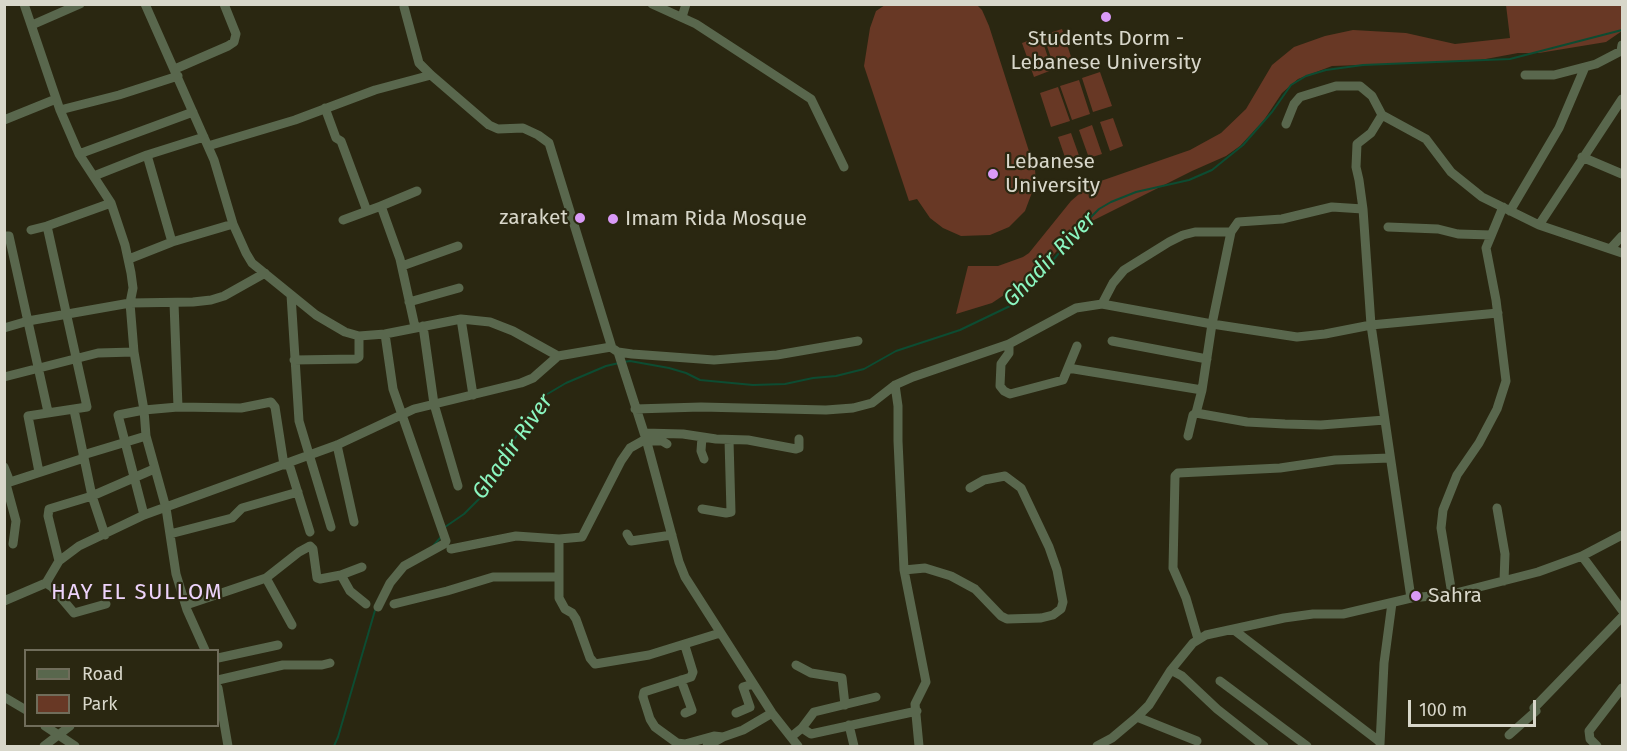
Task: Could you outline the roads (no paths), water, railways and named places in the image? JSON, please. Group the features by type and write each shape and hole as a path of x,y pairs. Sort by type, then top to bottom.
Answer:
{"street":[{"path":"24,4 60,110 79,154 111,203 129,259 133,288 130,303 134,352 146,436 166,508 176,574 204,649"},
{"path":"32,24 80,4"},
{"path":"145,4 206,142 233,224 252,263 316,315 345,332 359,336 385,334 461,319 489,322 513,331 558,357 618,355 714,360 777,355 858,341"},
{"path":"60,110 119,95 176,73 228,46 234,42 236,34 224,4"},
{"path":"652,4 682,17 726,43 811,99 844,167"},
{"path":"682,17 686,4"},
{"path":"404,7 419,63 431,75 489,125 498,129 523,128 549,143 603,315 645,438 685,577 772,713 798,747"},
{"path":"1525,75 1554,75 1585,67 1596,64 1622,49"},
{"path":"1452,594 1441,528 1443,510 1457,475 1497,409 1506,381 1498,313 1486,248 1506,209 1559,129 1585,67"},
{"path":"94,176 147,155 295,120 375,90 431,75"},
{"path":"1286,124 1294,104 1300,97 1336,86 1360,86 1366,89 1382,115 1426,139 1451,172 1482,197 1539,225 1623,253"},
{"path":"4,120 56,99"},
{"path":"1539,225 1582,157 1623,99"},
{"path":"325,108 336,138 341,141 367,211"},
{"path":"79,154 193,112"},
{"path":"1382,115 1371,133 1359,142 1356,149 1356,167 1363,209 1371,325 1411,598"},
{"path":"147,155 172,242"},
{"path":"1582,157 1623,174"},
{"path":"343,220 417,191"},
{"path":"31,230 111,203"},
{"path":"381,206 402,266 409,302 419,327 434,404 458,486"},
{"path":"1188,436 1202,390 1212,324 1231,231 1238,222 1282,219 1332,207 1363,209"},
{"path":"129,259 172,242 233,224"},
{"path":"39,472 28,416 48,412 74,411 87,407 47,226"},
{"path":"1388,227 1438,229 1458,234 1491,235"},
{"path":"1102,304 1113,282 1124,270 1169,242 1195,232 1231,231"},
{"path":"4,236 9,236 48,412"},
{"path":"1611,248 1623,236"},
{"path":"402,266 458,246"},
{"path":"4,328 28,321 130,303 193,302 224,296 265,273"},
{"path":"409,302 459,288"},
{"path":"291,296 299,421 331,527"},
{"path":"174,303 178,407"},
{"path":"635,409 701,406 826,410 854,408 872,403 895,385 1009,344 1076,308 1102,304 1297,337 1371,325 1498,313"},
{"path":"461,319 473,395"},
{"path":"378,607 390,584 404,566 446,541 444,529 393,389 385,334"},
{"path":"294,360 356,360 359,357 359,336"},
{"path":"1112,341 1207,359"},
{"path":"1009,344 1009,353 1001,364 1000,386 1010,394 1063,380 1077,346"},
{"path":"4,377 99,353 134,352"},
{"path":"4,601 46,583 59,561 79,546 144,515 309,456 402,414 434,404 512,387 533,378 558,357"},
{"path":"1068,368 1202,390"},
{"path":"895,385 898,406 904,570 926,673 926,682 915,704 919,747"},
{"path":"144,515 118,415 178,407 241,408 268,402 273,403 275,407 286,465 298,492 310,532"},
{"path":"74,411 92,496 105,535"},
{"path":"1196,413 1247,423 1321,425 1385,420"},
{"path":"451,549 516,536 582,537 621,461 630,448 645,438 683,434 747,440 796,449 799,448 799,439"},
{"path":"7,483 146,436"},
{"path":"702,437 701,451 704,459"},
{"path":"645,438 667,444"},
{"path":"702,508 731,512 729,440"},
{"path":"337,445 354,522"},
{"path":"1198,639 1186,598 1173,568 1175,476 1178,473 1280,468 1335,460 1390,458"},
{"path":"4,467 16,521 12,544"},
{"path":"59,561 48,516 49,509 92,496 154,469"},
{"path":"904,570 925,568 951,576 975,589 1007,620 1041,618 1053,615 1061,609 1063,602 1057,570 1049,547 1021,488 1005,476 984,480 970,488"},
{"path":"170,534 232,518 242,508 298,492"},
{"path":"1497,508 1505,554 1504,580"},
{"path":"627,534 631,542 672,535"},
{"path":"1097,747 1112,738 1149,705 1171,670 1198,639 1206,635 1284,618 1313,614 1343,614 1411,598 1452,594 1538,572 1582,556 1623,535"},
{"path":"560,538 559,598 565,609 576,619 590,658 595,664 649,656 720,633"},
{"path":"186,605 266,578 310,546 313,549 317,578 341,575 362,567"},
{"path":"1582,556 1623,610"},
{"path":"341,575 350,591 366,604"},
{"path":"394,604 494,577 559,577"},
{"path":"266,578 292,625"},
{"path":"46,583 74,613 106,604"},
{"path":"1612,595 1623,589"},
{"path":"1380,744 1384,663 1392,603"},
{"path":"1509,735 1536,711 1534,708 1623,616"},
{"path":"1234,630 1380,744"},
{"path":"219,658 278,645"},
{"path":"685,646 693,672 691,677 644,692 650,719 655,727 681,745 714,736 723,737"},
{"path":"219,680 283,665 330,663"},
{"path":"796,665 812,673 842,678 846,705"},
{"path":"1171,670 1182,676 1216,709 1264,747"},
{"path":"681,680 692,710 686,713"},
{"path":"1220,681 1307,747"},
{"path":"736,713 750,707 743,687 753,684"},
{"path":"1597,747 1590,739 1589,731 1623,688"},
{"path":"219,694 228,747"},
{"path":"4,697 24,709"},
{"path":"791,737 802,728 814,712 876,698"},
{"path":"802,728 811,734 917,711"},
{"path":"707,747 772,713"},
{"path":"1137,717 1197,741"},
{"path":"849,725 855,747"},
{"path":"45,727 51,742"},
{"path":"51,742 69,727"},
{"path":"51,742 75,747"}],"waterway":[{"name":"Ghadir River","path":"624,362 669,368 700,380 753,385 785,384 864,369 896,351 960,330 1010,306 1023,296 1080,228 1099,209 1136,192 1189,180 1212,170 1243,145 1272,112 1291,85 1306,76 1326,70 1363,65 1510,59 1622,30"},
{"name":"Ghadir River","path":"445,527 464,514 480,498 530,413 544,396 566,383 619,363"},
{"name":"Ghadir River","path":"433,546 441,537"},
{"name":"Ghadir River","path":"334,746 376,607"}],"place":[{"name":"Students Dorm - Lebanese University","path":"1106,17"},
{"name":"Lebanese University","path":"993,174"},
{"name":"zaraket","path":"580,218"},
{"name":"Imam Rida Mosque","path":"613,219"},
{"name":"Sahra","path":"1416,596"}],"district":[{"name":"HAY EL SULLOM","path":"137,593"}]}
